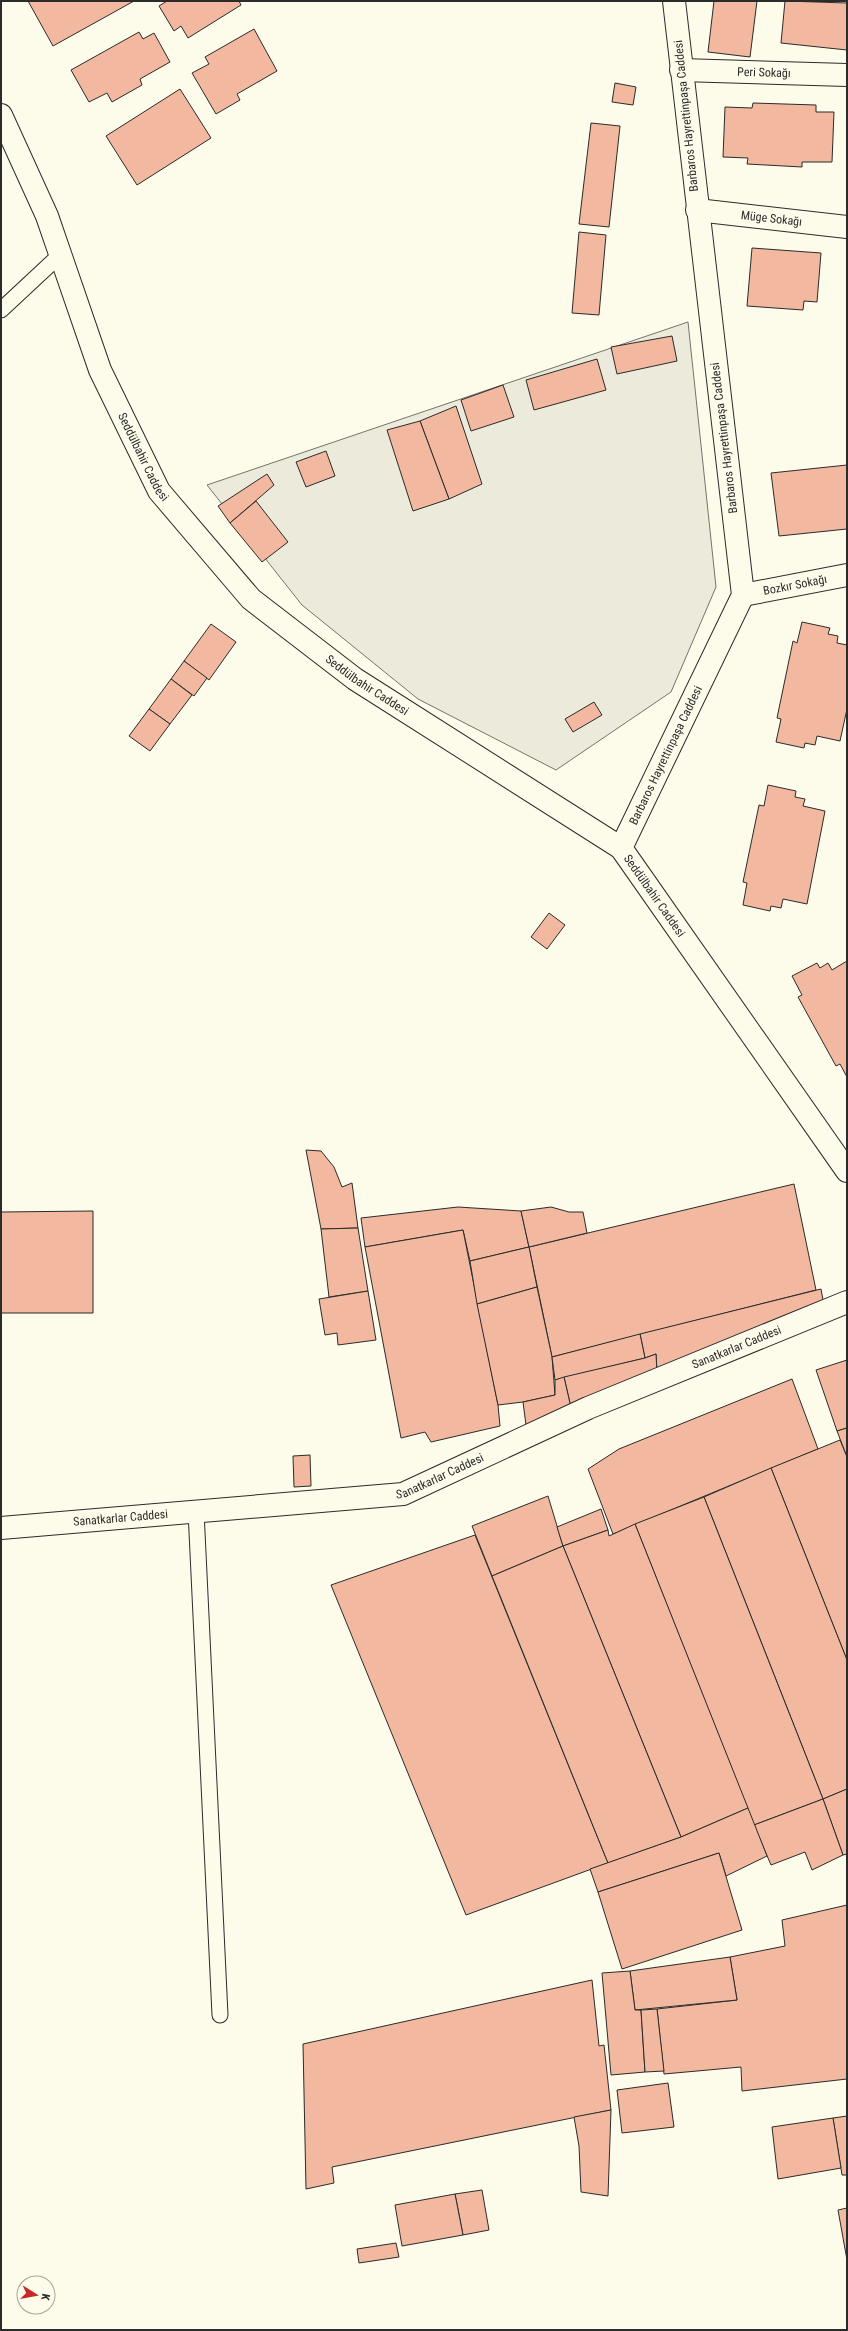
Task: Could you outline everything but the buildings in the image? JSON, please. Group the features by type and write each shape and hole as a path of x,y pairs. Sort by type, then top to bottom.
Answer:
{"street":[{"name":"Barbaros Hayrettinpaşa Caddesi","path":"622,848 743,595 697,210 674,1"},
{"name":"Peri Sokağı","path":"681,70 847,75"},
{"name":"Seddülbahir Caddesi","path":"1,115 47,216 100,370 159,491 251,599 355,679 622,848 847,1171"},
{"name":"Müge Sokağı","path":"697,210 847,227"},
{"name":"Bozkır Sokağı","path":"743,595 847,574"},
{"name":"Sanatkarlar Caddesi","path":"1,1528 403,1494 588,1408 847,1302"}],"lane":[{"path":"1,310 60,255"},
{"path":"196,1511 220,2015"}],"shaded area":[{"path":"688,322 716,587 671,692 556,770 418,699 302,605 207,485"}]}
